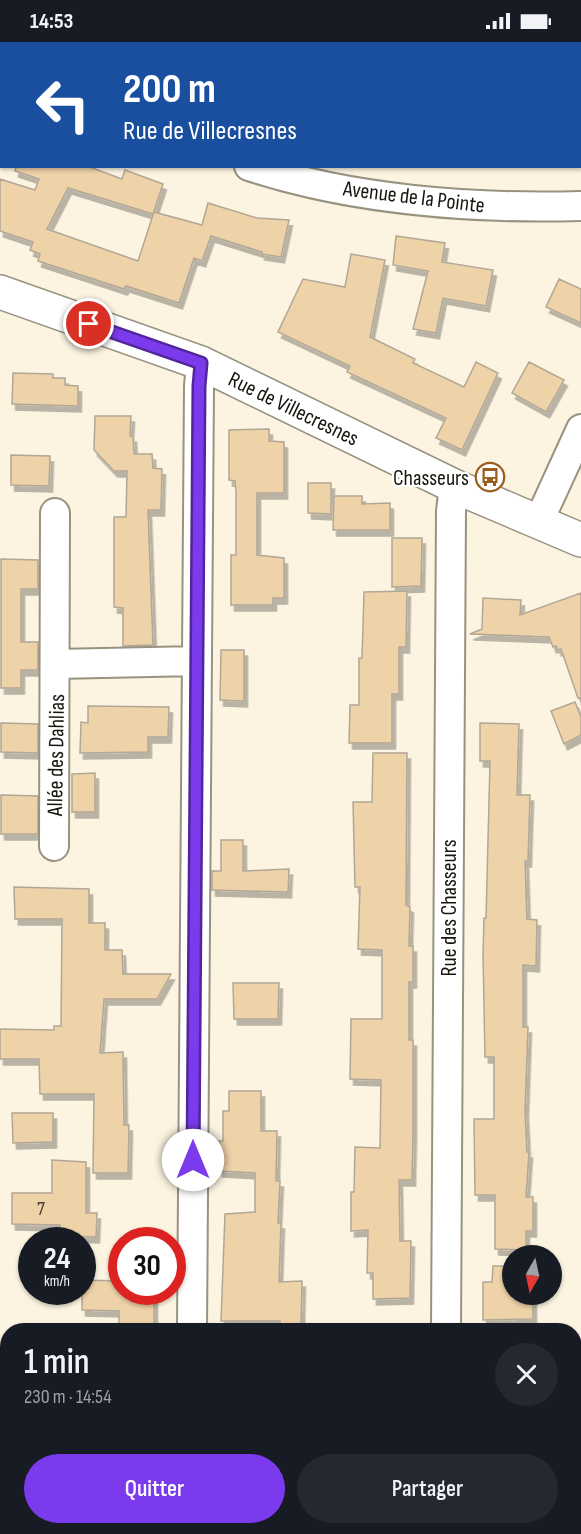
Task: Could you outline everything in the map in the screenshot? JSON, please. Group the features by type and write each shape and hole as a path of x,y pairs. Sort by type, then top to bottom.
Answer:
{"street":[{"name":"Avenue de la Pointe","path":"257,168 324,184 401,198 504,207 581,206"},
{"name":"Rue de Villecresnes","path":"0,292 201,363 454,486 581,540"},
{"path":"192,1323 201,363"},
{"path":"538,523 581,429"},
{"name":"Rue des Chasseurs","path":"446,1323 451,511 454,486"},
{"name":"Allée des Dahlias","path":"54,846 55,513"},
{"name":"Allée des Dahlias","path":"56,664 197,661"}],"building":[{"path":"16,168 92,168 122,179 125,170 163,184 153,214 68,188 47,229 138,261 154,212 202,225 208,203 257,218 289,220 281,257 261,254 262,252 211,236 202,261 194,258 179,303 126,286 124,289 38,261 40,254 30,250 33,242 0,231 0,179 35,190 39,179 15,171"},
{"path":"396,236 445,243 442,262 493,270 486,306 443,298 436,333 413,329 428,271 393,265"},
{"path":"351,254 385,260 370,337 415,359 413,363 464,387 476,362 498,373 462,450 436,438 446,418 347,372 350,366 278,332 303,279 345,287"},
{"path":"559,279 581,289 581,323 546,307"},
{"path":"529,362 564,380 546,412 512,393"},
{"path":"13,373 53,374 53,378 65,378 65,385 78,386 78,406 12,404"},
{"path":"95,416 131,416 130,436 133,436 134,454 152,454 153,468 162,469 161,510 148,510 153,645 123,646 123,608 114,607 114,517 126,517 127,471 114,471 94,450"},
{"path":"269,429 269,441 284,442 284,493 257,493 257,555 284,558 284,598 273,598 273,605 231,605 231,555 236,555 236,492 235,481 229,480 229,430"},
{"path":"11,455 50,456 49,486 11,485"},
{"path":"308,483 331,483 331,514 308,513"},
{"path":"334,496 362,496 362,504 390,503 390,530 333,530"},
{"path":"392,538 422,538 421,586 392,587"},
{"path":"1,559 38,560 38,589 21,589 21,642 38,642 38,670 21,670 21,688 1,688"},
{"path":"407,591 406,647 399,647 399,694 392,694 392,743 349,743 350,705 359,705 359,658 362,658 364,592"},
{"path":"581,593 581,698 578,698 561,649 553,647 549,637 470,634 482,629 483,598 521,600 520,615"},
{"path":"221,650 244,650 244,701 220,700"},
{"path":"575,702 581,717 581,735 564,744 551,711"},
{"path":"88,706 169,707 168,737 148,737 148,752 80,753 81,722 88,723"},
{"path":"1,723 38,724 38,753 1,752"},
{"path":"480,723 519,724 517,795 530,795 528,861 525,861 527,919 537,920 536,966 523,965 523,1027 528,1027 525,1112 527,1152 529,1152 526,1197 533,1197 533,1231 526,1231 526,1245 502,1245 502,1249 495,1249 495,1195 475,1195 474,1119 494,1119 494,1057 485,1057 483,954 490,761 480,761"},
{"path":"373,753 407,753 406,905 410,907 409,946 413,946 413,982 409,982 409,1040 413,1040 413,1135 412,1180 399,1180 400,1241 411,1241 410,1298 373,1299 373,1273 367,1273 368,1230 351,1231 351,1192 354,1192 355,1147 380,1148 381,1080 350,1079 351,1019 382,1019 382,950 358,949 360,887 355,887 353,802 372,802"},
{"path":"95,773 95,812 72,812 72,774"},
{"path":"1,795 38,796 38,834 1,834"},
{"path":"221,840 243,840 243,871 289,869 288,892 212,890 212,871 221,871"},
{"path":"14,887 89,889 89,923 105,923 105,950 122,950 123,974 171,974 157,999 104,999 100,1053 123,1052 124,1125 129,1125 128,1173 93,1173 94,1094 40,1094 39,1059 0,1059 0,1029 54,1030 54,1026 61,1026 62,919 15,919"},
{"path":"233,983 279,983 278,1019 234,1019"},
{"path":"229,1091 261,1091 261,1131 277,1131 276,1181 280,1181 278,1223 281,1223 279,1282 302,1281 301,1323 221,1321 225,1214 255,1212 255,1173 219,1171 219,1141 223,1141 223,1111 229,1111"},
{"path":"12,1113 53,1113 53,1142 13,1143"},
{"path":"52,1160 86,1162 86,1213 97,1213 96,1237 96,1227 12,1224 12,1193 52,1193"},
{"path":"493,1266 502,1266 502,1305 533,1305 533,1319 483,1320 483,1282 492,1282"},
{"path":"96,1280 108,1281 108,1305 154,1305 154,1323 119,1323 119,1311 82,1310 82,1305 96,1305"}],"place":[{"name":"Chasseurs","path":"490,477"}],"route":[{"path":"89,324 201,363 193,1160"}]}
